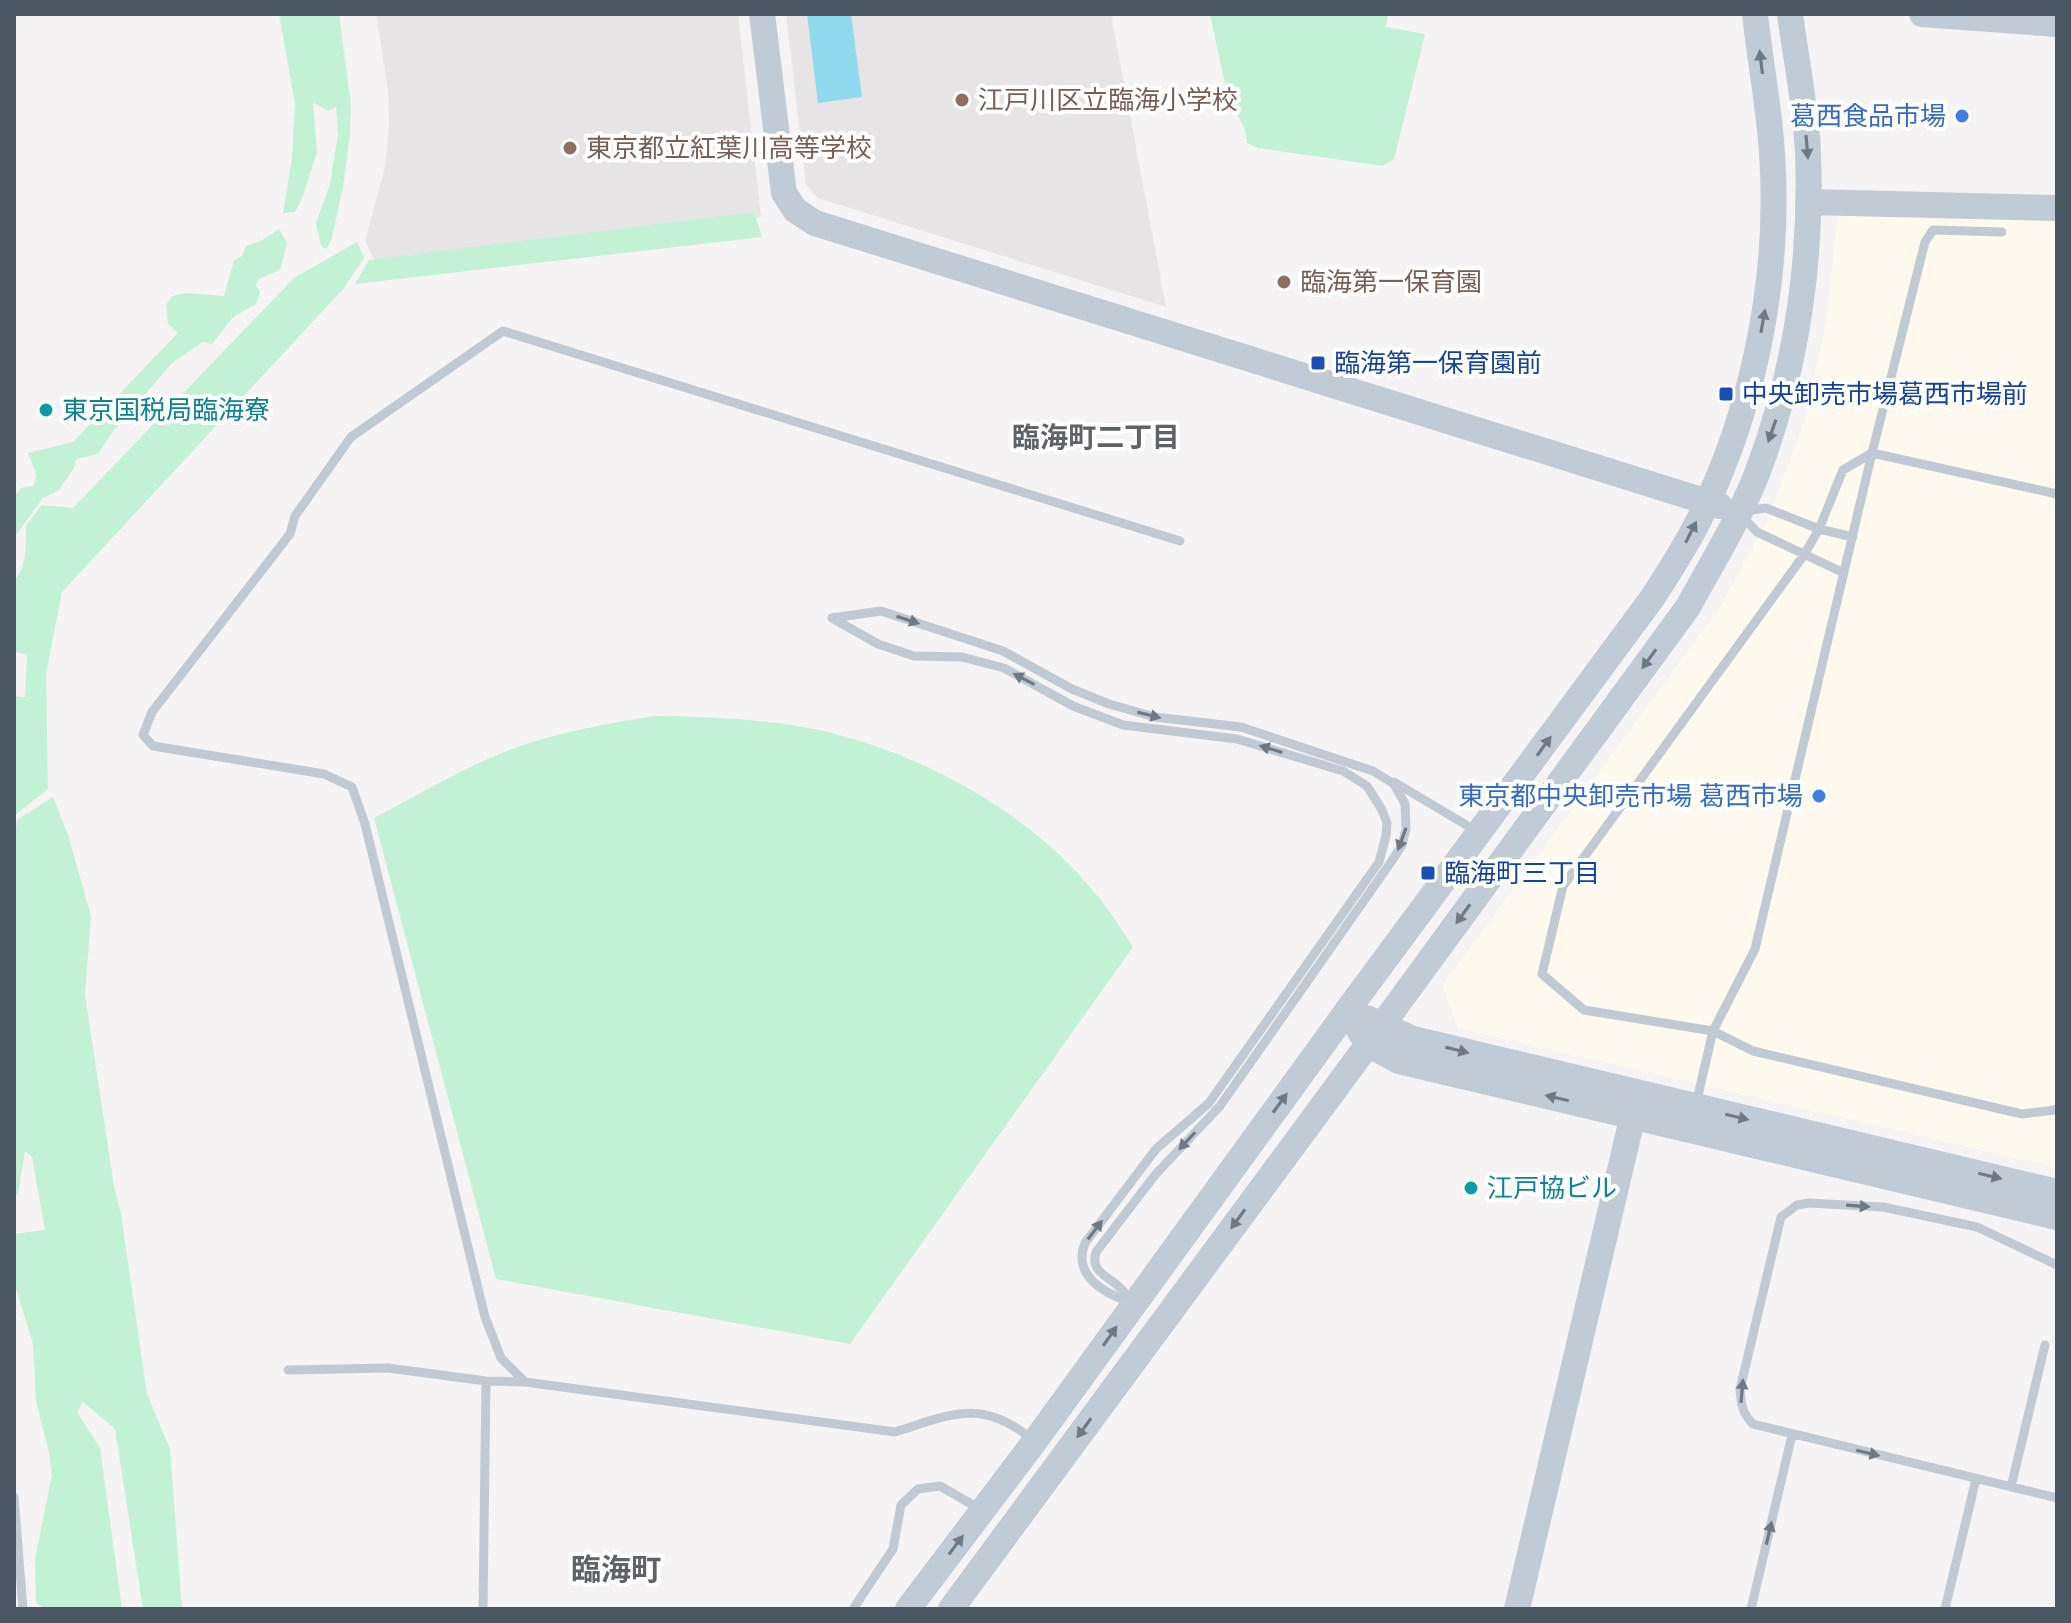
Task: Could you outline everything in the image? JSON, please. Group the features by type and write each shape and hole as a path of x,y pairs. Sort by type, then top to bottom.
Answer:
{"street":[{"path":"762,14 784,193 795,210 815,223 1738,512"},
{"path":"908,1609 1035,1441 1133,1303 1653,597 1692,533 1723,463 1747,392 1765,312 1772,245 1772,152 1755,14"},
{"path":"951,1609 1688,607 1738,512 1757,474 1776,417 1792,359 1799,314 1808,202 1808,150 1790,14"},
{"path":"1922,14 2057,24"},
{"path":"1808,202 2057,208"},
{"path":"1347,1011 1376,1034 1413,1039 1635,1105 2057,1217"},
{"path":"1635,1105 1695,1107 2057,1192"},
{"path":"1517,1609 1635,1105"},
{"path":"1133,1303 1163,1321"}],"lane":[{"path":"1695,1107 1713,1031 1755,949 1924,247 1933,230 2002,232"},
{"path":"1911,243 1924,247"},
{"path":"1899,289 1913,292"},
{"path":"525,1382 501,1358 485,1317 365,824 352,787 324,774 153,746 143,735 152,712 290,534 295,516 351,437 503,331 1180,541"},
{"path":"1890,331 1902,335"},
{"path":"2056,1107 2022,1114 2007,1111 1753,1051 1713,1031 1584,1010 1542,974 1563,886 1804,555 1819,529 1843,470 1872,453 2057,494"},
{"path":"1738,512 1766,508 1819,529 1853,537"},
{"path":"1738,512 1757,532 1844,573"},
{"path":"1133,1303 1112,1296 1087,1275 1081,1259 1085,1243 1156,1149 1209,1103 1379,862 1387,823 1382,810 1367,786 1343,771 1237,739 1123,725 1073,706 1004,668 962,657 914,656 878,644 832,618 881,611 1003,651 1072,689 1109,704 1164,719 1241,727 1384,777 1480,834"},
{"path":"1133,1303 1098,1271 1094,1263 1096,1252 1155,1175 1220,1106 1402,845 1406,812 1401,794 1384,777"},
{"path":"2057,1265 1977,1227 1883,1207 1809,1203 1789,1209 1781,1217 1740,1389 1745,1417 1753,1424 2057,1498"},
{"path":"2011,1487 2045,1345"},
{"path":"288,1370 388,1368 486,1381 525,1382 895,1432 953,1413 991,1414 1017,1427 1035,1441"},
{"path":"483,1609 486,1381"},
{"path":"1751,1609 1792,1435"},
{"path":"1945,1609 1976,1479"},
{"path":"853,1609 893,1549 901,1505 918,1489 940,1486 982,1511"},
{"path":"14,1497 23,1609"}],"shaded area":[{"name":"東京都立紅葉川高等学校","path":"376,14 738,14 761,217 702,227 375,261 365,241 385,167 389,129 388,90"},
{"name":"江戸川区立臨海小学校","path":"786,14 1111,14 1166,307 818,198 806,185"},
{"name":"東京都中央卸売市場 葛西市場","path":"1838,211 2057,217 2057,1168 1458,1028 1442,986 1720,607 1766,523 1805,420 1826,322"}],"green space":[{"path":"279,14 339,14 351,105 350,134 343,188 331,241 326,249 321,246 316,223 330,184 338,134 336,107 328,111 313,102 317,152 295,212 283,213 292,158 295,104"},
{"path":"1210,14 1388,14 1386,27 1425,34 1394,159 1383,166 1258,148 1247,143 1245,129 1228,98"},
{"path":"754,212 762,237 355,284 369,260"},
{"path":"279,229 287,243 280,270 259,279 256,285 260,292 256,304 233,317 212,344 203,342 172,363 111,434 98,454 76,459 74,468 59,490 42,499 14,538 14,497 21,488 34,486 36,474 28,453 73,442 178,333 168,324 166,305 172,296 186,293 224,296 234,260 242,256 246,246 261,241"},
{"path":"357,242 364,258 344,288 62,592 46,674 48,789 14,816 14,696 25,697 27,655 14,651 14,581 24,562 26,525 42,505 73,508 294,278"},
{"path":"655,716 743,720 809,728 868,744 940,773 1009,814 1069,864 1110,912 1133,947 850,1344 496,1279 374,818 466,769 523,745 588,728"},
{"path":"53,797 68,835 91,916 85,995 147,1394 170,1449 182,1609 143,1609 115,1429 83,1402 77,1412 100,1448 122,1609 47,1609 36,1603 35,1559 52,1474 36,1401 33,1344 14,1282 14,1234 45,1230 32,1157 25,1151 18,1194 14,1195 14,842 17,820"}],"water":[{"path":"807,14 851,14 862,97 818,103"}],"place":[{"name":"江戸川区立臨海小学校","path":"962,100"},
{"name":"葛西食品市場","path":"1962,116"},
{"name":"東京都立紅葉川高等学校","path":"570,148"},
{"name":"臨海第一保育園","path":"1284,282"},
{"name":"臨海第一保育園前","path":"1318,363"},
{"name":"中央卸売市場葛西市場前","path":"1726,394"},
{"name":"東京国税局臨海寮","path":"46,410"},
{"name":"東京都中央卸売市場 葛西市場","path":"1819,796"},
{"name":"臨海町三丁目","path":"1428,873"},
{"name":"江戸協ビル","path":"1471,1188"}],"district":[{"name":"臨海町二丁目","path":"1096,437"},
{"name":"臨海町","path":"616,1570"}]}
